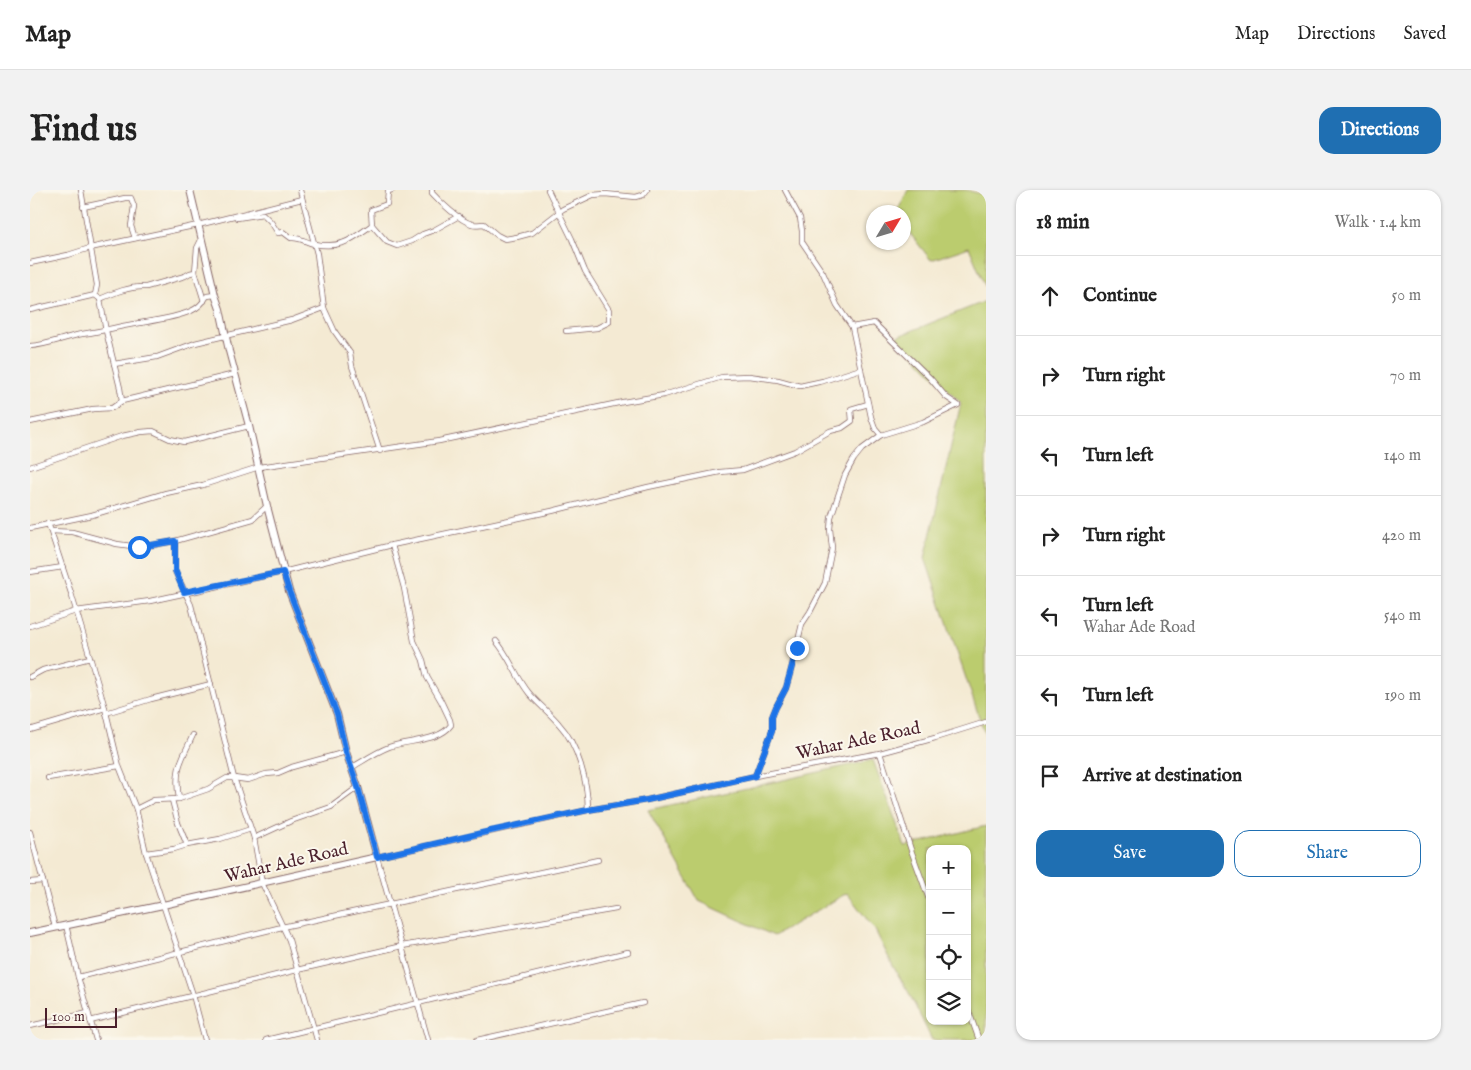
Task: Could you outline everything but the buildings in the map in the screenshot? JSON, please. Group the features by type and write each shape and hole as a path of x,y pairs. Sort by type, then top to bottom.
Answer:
{"street":[{"path":"81,190 97,285 97,297 122,401"},
{"path":"190,190 249,426 283,572 337,714 346,752 358,787 428,1040"},
{"path":"300,190 318,263 324,308 335,332 350,353 352,366 380,451"},
{"path":"392,190 388,191 387,204 370,210 372,225 387,242 398,246 412,241 459,216"},
{"path":"432,190 432,193 444,206 472,224 484,224 505,239 532,233 559,212 581,200 604,194 643,196 648,190"},
{"path":"548,190 585,271 608,310 609,322 597,328 566,331"},
{"path":"785,190 800,218 802,242 823,273 837,305 852,327 871,417 875,428 881,435"},
{"path":"83,207 131,198 134,206 131,226 135,238"},
{"path":"30,263 135,238 198,226 302,199"},
{"path":"229,218 263,214 278,233 283,232 291,238 298,238 314,244 339,245 351,240 372,225"},
{"path":"201,240 197,248 195,272 204,301"},
{"path":"30,310 146,286 195,272"},
{"path":"30,346 192,311 207,296 215,295"},
{"path":"114,364 157,356 195,343 292,320 324,308"},
{"path":"755,776 772,731 772,717 788,681 802,624 825,583 832,548 831,517 845,475 862,449 881,435 923,422 958,405 946,398 930,378 874,323 852,327"},
{"path":"30,528 92,515 259,468 439,441 664,395 722,377 749,376 778,380 800,386 861,369"},
{"path":"30,422 92,409 112,408 122,401 235,374"},
{"path":"30,626 76,611 150,601 184,592 283,572 392,545 543,513 648,487 720,472 743,470 795,451 830,431 842,428 852,421 851,409 868,404"},
{"path":"30,468 122,436 141,432 153,431 170,439 184,442 249,426"},
{"path":"51,531 72,532 117,544 139,547 175,541 253,519 267,506"},
{"path":"48,523 90,658 119,766 136,809 146,853 205,1040"},
{"path":"175,541 175,570 191,606 234,778 254,838 262,883 289,940 317,1040"},
{"path":"351,768 389,747 438,735 447,731 451,725 441,701 427,677 423,660 414,641 404,588 392,545"},
{"path":"30,572 62,567"},
{"path":"496,641 508,656 521,682 530,694 560,724 576,751 586,789 588,810"},
{"path":"30,677 43,670 90,658"},
{"path":"30,730 211,684"},
{"name":"Wahar Ade Road","path":"30,932 163,905 588,810 880,753 986,722"},
{"path":"179,799 178,769 193,735"},
{"path":"136,809 154,800 179,799 208,789 227,778 248,780 266,774 278,773 292,767 346,752"},
{"path":"880,753 926,891"},
{"path":"48,778 119,766"},
{"path":"254,838 290,821 331,806 358,787"},
{"path":"172,800 178,823 187,845"},
{"path":"146,853 220,839 251,829"},
{"path":"30,834 55,927"},
{"path":"78,977 282,927 598,860"},
{"path":"30,882 43,881"},
{"path":"90,1020 402,946 616,909"},
{"path":"66,925 78,977 96,1040"},
{"path":"266,1040 628,952"},
{"path":"477,1040 643,1002"},
{"path":"30,1026 88,1013"},
{"path":"971,1017 979,1040"}],"green space":[{"path":"908,190 966,190 986,195 986,288 969,247 931,260 911,235 911,205 900,205"},
{"path":"986,301 986,737 925,558 961,403 896,337"},
{"path":"873,760 905,846 986,826 986,1040 932,1040 875,930 847,893 774,936 699,901 648,810"}],"route":[{"path":"139,547 175,541 175,570 184,592 283,572 337,714 346,752 358,787 377,857 588,810 647,800 755,776 772,731 772,717 786,688 797,648"}]}
